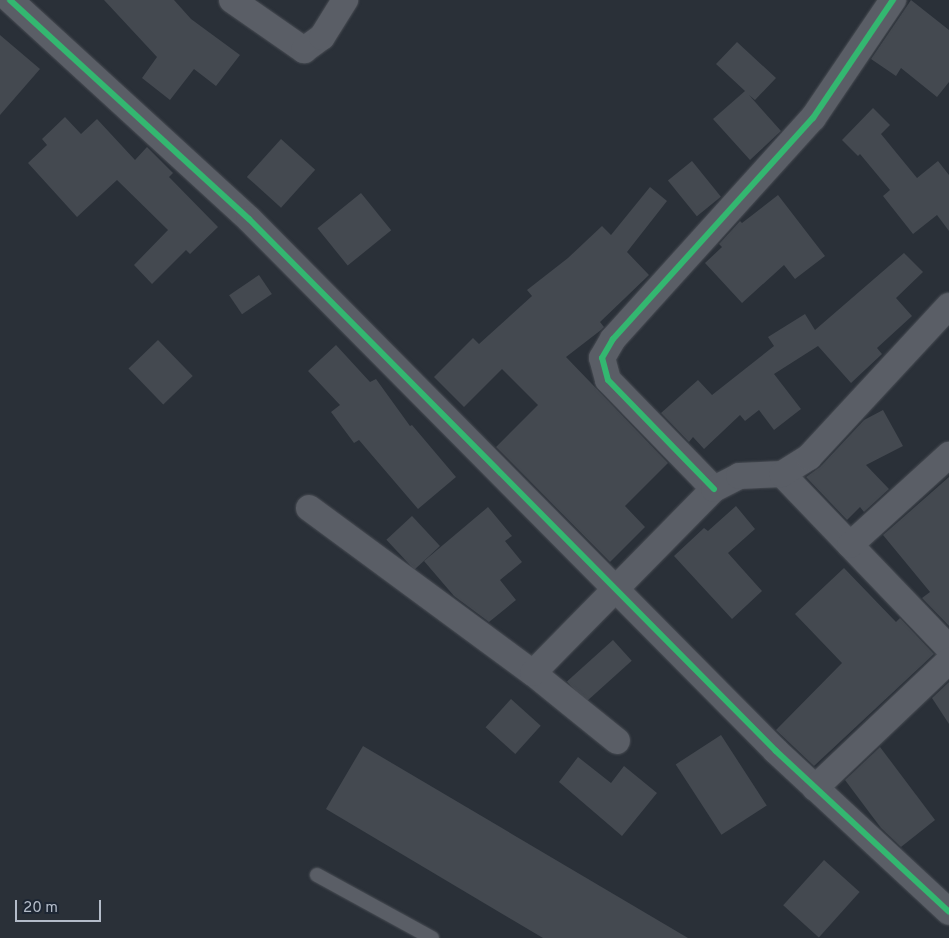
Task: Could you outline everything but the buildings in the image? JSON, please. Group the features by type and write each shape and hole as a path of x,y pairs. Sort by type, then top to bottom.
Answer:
{"street":[{"path":"10,0 249,219 815,788 949,912"},
{"path":"232,0 304,50 322,37 345,0"},
{"path":"714,488 608,380 602,358 613,339 812,118 893,0"},
{"path":"533,673 714,488 739,476 782,474 809,457 949,306"},
{"path":"850,545 949,454"},
{"path":"782,474 949,648"},
{"path":"309,508 533,673 617,741"},
{"path":"815,788 949,661"}],"lane":[{"path":"317,875 432,938"}],"cycle path":[{"path":"10,0 249,219 776,751 949,912"},
{"path":"714,489 608,380 602,358 613,339 813,118 893,0"}]}
